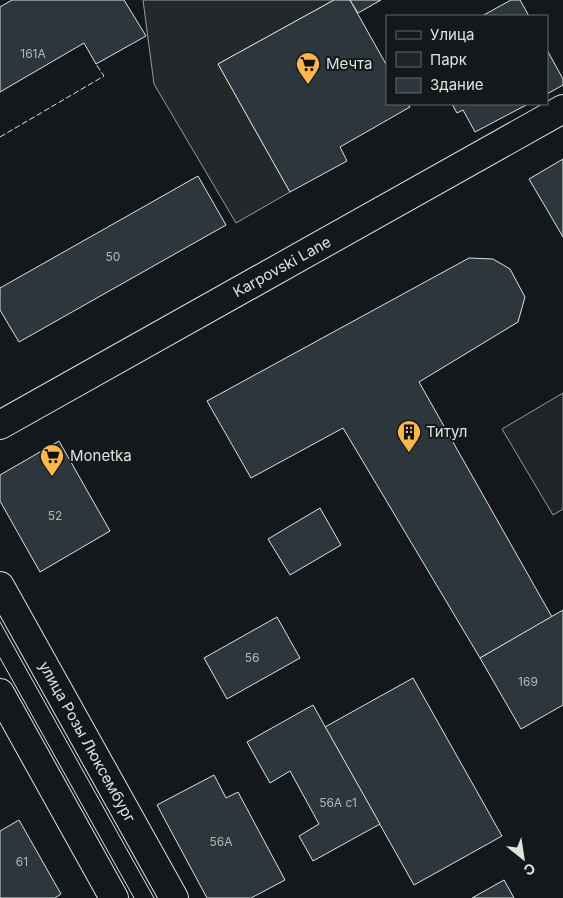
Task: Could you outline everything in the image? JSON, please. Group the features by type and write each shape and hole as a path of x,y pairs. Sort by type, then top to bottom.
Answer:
{"street":[{"name":"Karpovski Lane","path":"0,425 563,109"},
{"name":"улица Розы Люксембург","path":"0,586 174,898"},
{"path":"0,693 114,898"}],"green space":[{"path":"563,393 563,509 553,515 502,429"}],"shaded area":[{"path":"143,0 334,0 218,64 290,192 236,223 154,84"}],"building":[{"path":"12,0 124,0 146,36 96,64 84,43 0,92 0,7"},
{"name":"Мечта","path":"334,0 350,0 386,64 386,105 409,105 410,107 340,147 347,161 290,192 218,64"},
{"path":"350,0 381,0 358,13"},
{"path":"511,0 520,0 528,15 484,15"},
{"path":"548,52 563,79 563,85 548,93"},
{"path":"453,105 526,105 475,132 463,110 457,113"},
{"path":"563,159 563,237 529,179"},
{"path":"198,176 226,225 19,342 0,310 0,288"},
{"name":"Титул","path":"469,258 493,259 510,269 525,297 518,322 419,382 552,617 480,658 343,428 251,478 207,401"},
{"path":"59,441 110,531 40,572 0,501 0,475"},
{"path":"320,508 341,545 290,575 268,539"},
{"path":"563,610 563,705 521,729 480,658"},
{"path":"277,617 300,658 227,699 204,658"},
{"path":"413,678 502,836 414,885 325,727"},
{"path":"313,705 380,824 313,861 299,836 319,824 290,771 270,783 247,742"},
{"path":"214,775 226,798 238,792 285,880 251,898 207,898 157,805"},
{"path":"19,820 61,894 55,898 0,898 0,831"},
{"path":"504,880 514,898 472,898"}],"tram line":[{"path":"0,622 154,898"},
{"path":"0,658 134,898"}],"fence":[{"path":"0,137 104,76 96,64"}],"place":[{"name":"Мечта","path":"308,85"},
{"name":"Титул","path":"409,453"},
{"name":"Monetka","path":"52,477"}]}
